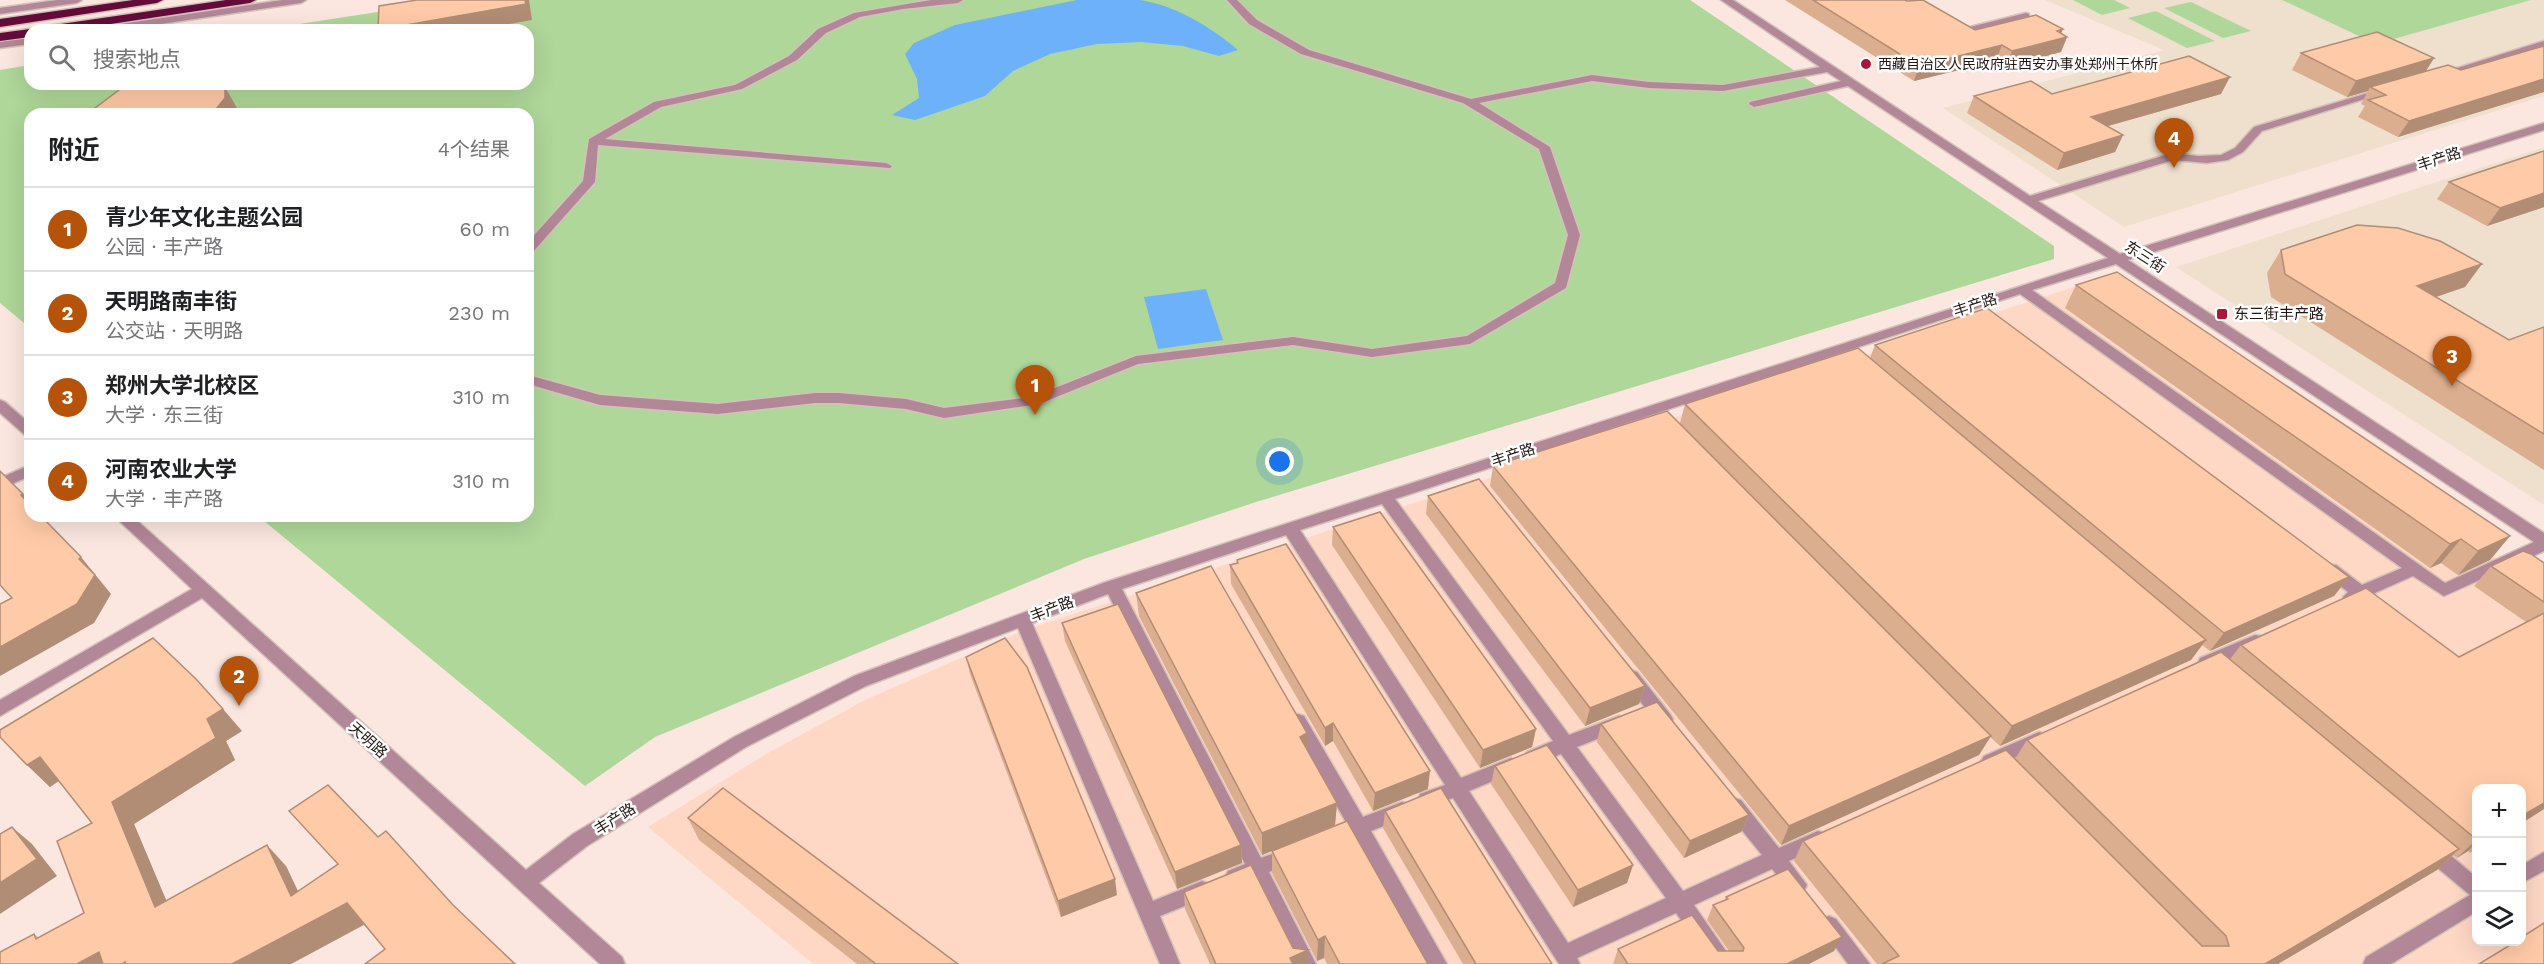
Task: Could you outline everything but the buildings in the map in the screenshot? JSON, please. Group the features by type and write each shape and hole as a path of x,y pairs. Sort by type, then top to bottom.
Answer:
{"highway":[{"path":"0,23 157,0"},
{"path":"88,24 250,0"},
{"path":"0,37 24,34"}],"street":[{"path":"0,11 77,0"},
{"path":"141,24 301,0"},
{"path":"593,141 658,104 738,87 793,58 822,31 857,15 903,6 958,0"},
{"path":"534,381 600,400 718,410 815,398 839,398 906,404 944,413 1034,401 1137,360 1293,341 1372,352 1470,339 1562,285 1574,235 1544,147 1467,101 1305,52 1253,22 1233,0"},
{"name":"东三街","path":"1726,0 2544,543"},
{"path":"1947,21 1965,31 2026,16"},
{"path":"0,45 24,42"},
{"path":"2430,78 2544,44"},
{"path":"1470,102 1592,78 1649,85 1723,88 1830,68"},
{"path":"1754,104 1850,82"},
{"path":"2028,200 2172,156 2195,159 2230,156 2240,149 2247,136 2258,129 2396,88"},
{"name":"丰产路","path":"525,882 580,840 740,742 860,681 1112,586 2022,289 2544,126"},
{"path":"593,141 886,166"},
{"path":"534,243 590,182 593,141"},
{"path":"2022,289 2444,590 2544,543"},
{"path":"1975,305 1994,319"},
{"path":"1839,349 1857,364"},
{"path":"0,405 24,427"},
{"path":"1654,410 1670,427"},
{"path":"1466,471 1480,489"},
{"path":"0,484 24,473"},
{"path":"1385,497 1725,964"},
{"name":"天明路","path":"129,522 615,964"},
{"path":"1290,528 1567,959 1680,902 1839,830"},
{"path":"1204,556 1215,576"},
{"path":"2314,558 2361,593"},
{"path":"2340,603 2414,569"},
{"path":"1112,586 1306,964"},
{"path":"0,709 203,590"},
{"path":"1023,620 1170,964"},
{"path":"2187,672 2274,632"},
{"path":"2190,647 2226,677"},
{"path":"1619,662 1677,735"},
{"path":"1290,707 1437,964"},
{"path":"1148,912 1655,708"},
{"path":"1976,768 2060,729"},
{"path":"1980,741 2013,775"},
{"path":"1726,796 1860,964"},
{"path":"2414,836 2472,886"},
{"path":"2526,872 2544,861"},
{"path":"2373,964 2472,904"}],"shaded area":[{"path":"2045,0 2544,0 2544,96 2124,227 1943,108 2164,50"},
{"path":"2544,147 2544,505 2176,267"},
{"path":"2092,281 2544,591 2544,964 813,964 648,827 768,753 865,700 1025,630"}],"green space":[{"path":"456,0 1690,0 2054,246 2054,259 1256,502 1084,559 655,737 585,786 265,522 534,522 534,108 24,108 24,323 0,303 0,70 24,66 24,90 534,90 534,24 299,24"},
{"path":"2073,0 2114,0 2130,8 2102,15"},
{"path":"2282,0 2531,0 2376,44"},
{"path":"2191,2 2251,31 2223,38 2164,8"},
{"path":"2156,11 2215,41 2187,48 2128,18"}],"water":[{"path":"1077,0 1139,0 1166,6 1192,18 1238,50 1219,56 1183,46 1141,42 1097,44 1050,54 1013,71 985,96 915,120 892,115 919,98 917,79 905,54 914,43 955,25"},
{"path":"1206,289 1223,340 1158,349 1144,297"}],"place":[{"name":"西藏自治区人民政府驻西安办事处郑州干休所","path":"1866,64"},
{"name":"河南农业大学","path":"2174,168"},
{"name":"东三街丰产路","path":"2222,314"},
{"name":"郑州大学北校区","path":"2452,386"},
{"name":"青少年文化主题公园","path":"1035,415"},
{"name":"天明路南丰街","path":"239,706"}]}
